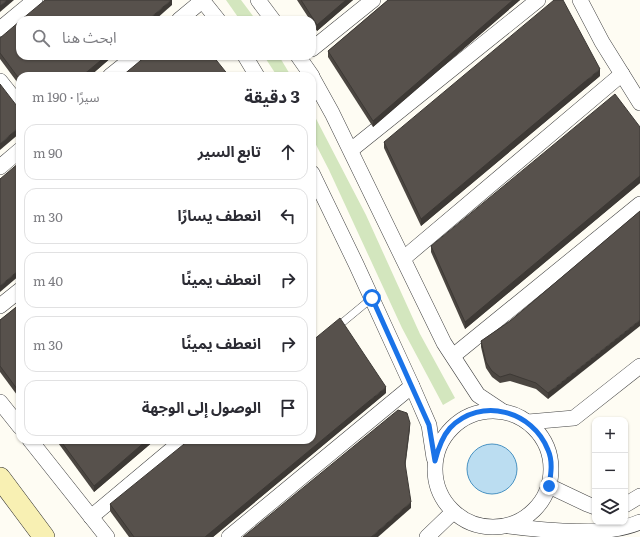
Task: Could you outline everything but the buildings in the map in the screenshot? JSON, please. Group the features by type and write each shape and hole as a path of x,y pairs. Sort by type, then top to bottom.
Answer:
{"street":[{"path":"16,16 36,0"},
{"path":"184,16 203,0 215,16"},
{"path":"258,0 270,16"},
{"path":"316,45 373,0"},
{"path":"351,150 538,0"},
{"path":"580,0 602,42 640,103"},
{"path":"0,29 16,16"},
{"path":"115,72 130,60"},
{"path":"247,60 255,72"},
{"path":"302,60 309,72"},
{"path":"404,258 622,74"},
{"path":"0,81 16,101"},
{"path":"316,84 351,150 444,343 478,395 502,411"},
{"path":"0,167 16,153"},
{"path":"316,181 372,298 429,425 435,461 435,479 441,497 453,512 469,522 488,527 508,526 600,537 616,534 631,528 640,522"},
{"path":"453,356 640,204"},
{"path":"0,306 16,293"},
{"path":"528,422 574,418 640,366"},
{"path":"229,537 412,386"},
{"path":"0,402 16,422"},
{"path":"435,461 440,443 451,428 466,417 483,411 502,411 516,415 528,422 541,435 549,451 552,468 549,486 540,504 526,518 508,526"},
{"path":"33,444 107,537"},
{"path":"91,517 178,444"},
{"path":"0,478 44,537"},
{"path":"549,486 592,506"},
{"path":"628,503 640,496"},
{"path":"426,537 453,512"}],"lane":[{"path":"330,333 372,298"}],"green space":[{"path":"226,0 241,0 253,16 237,16"},
{"path":"267,60 281,60 289,72 274,72"},
{"path":"316,119 366,215 420,334 455,398 443,405 402,328 316,145"}],"water":[{"path":"492,444 501,446 510,451 515,460 517,469 515,478 510,487 501,492 492,494 483,492 474,487 469,478 467,469 469,460 474,451 483,446"}],"route":[{"path":"372,298 429,425 435,461 440,443 451,428 466,417 483,411 502,411 516,415 528,422 541,435 549,451 552,468 549,486"}]}
